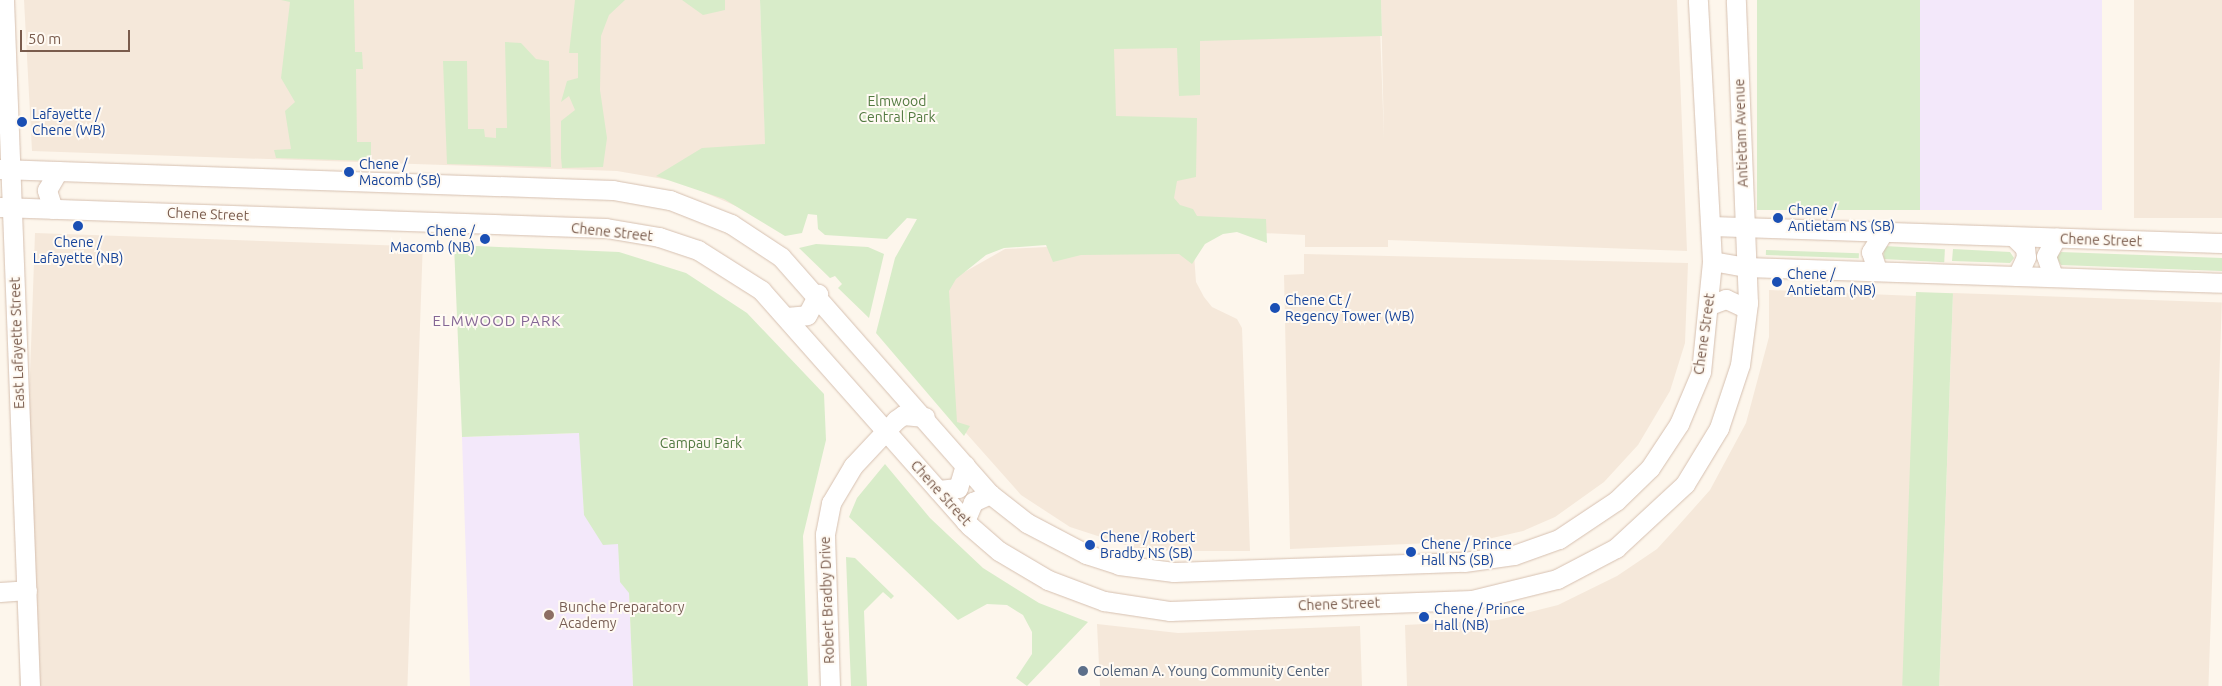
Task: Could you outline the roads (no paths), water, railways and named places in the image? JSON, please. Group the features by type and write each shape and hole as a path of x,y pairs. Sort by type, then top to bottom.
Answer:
{"street":[{"name":"East Lafayette Street","path":"4,0 7,248 30,686"},
{"path":"1698,0 1712,261 1746,267 2222,283"},
{"name":"Antietam Avenue","path":"1736,0 1746,267"},
{"name":"Chene Street","path":"5,169 642,193 691,206 737,227 781,257 818,294 990,494 1060,542 1086,554 1147,570 1464,562 1514,555 1559,539 1600,514 1650,468 1679,424 1701,372 1710,305 1712,261"},
{"path":"52,209 47,190 58,171"},
{"name":"Chene Street","path":"6,208 632,231 679,243 728,266 786,317 965,521 999,551 1048,580 1133,607 1192,611 1472,600 1522,591 1557,579 1616,548 1684,484 1704,456 1730,401 1740,365 1747,309 1746,267"},
{"name":"Chene Street","path":"1711,226 2222,244"},
{"path":"1877,270 1871,252 1884,231"},
{"path":"2015,238 2025,248 2026,257 2017,276"},
{"path":"2053,276 2046,256 2056,238"},
{"path":"786,317 808,315 818,294"},
{"path":"1710,305 1726,299 1747,309"},
{"name":"Robert Bradby Drive","path":"830,686 827,517 841,482 903,415 925,417"},
{"path":"938,490 958,488 965,465"},
{"path":"965,521 973,502 990,494"},
{"path":"0,592 26,590"}],"place":[{"name":"Lafayette / Chene (WB)","path":"22,122"},
{"name":"Chene / Macomb (SB)","path":"349,172"},
{"name":"Chene / Antietam NS (SB)","path":"1778,218"},
{"name":"Chene / Lafayette (NB)","path":"78,226"},
{"name":"Chene / Macomb (NB)","path":"485,239"},
{"name":"Chene / Antietam (NB)","path":"1777,282"},
{"name":"Chene Ct / Regency Tower (WB)","path":"1275,308"},
{"name":"Chene / Robert Bradby NS (SB)","path":"1090,545"},
{"name":"Chene / Prince Hall NS (SB)","path":"1411,552"},
{"name":"Bunche Preparatory Academy","path":"549,615"},
{"name":"Chene / Prince Hall (NB)","path":"1424,617"},
{"name":"Coleman A. Young Community Center","path":"1083,671"}],"district":[{"name":"ELMWOOD PARK","path":"497,321"}],"park label":[{"name":"Elmwood Central Park","path":"897,109"},
{"name":"Campau Park","path":"701,443"}]}
